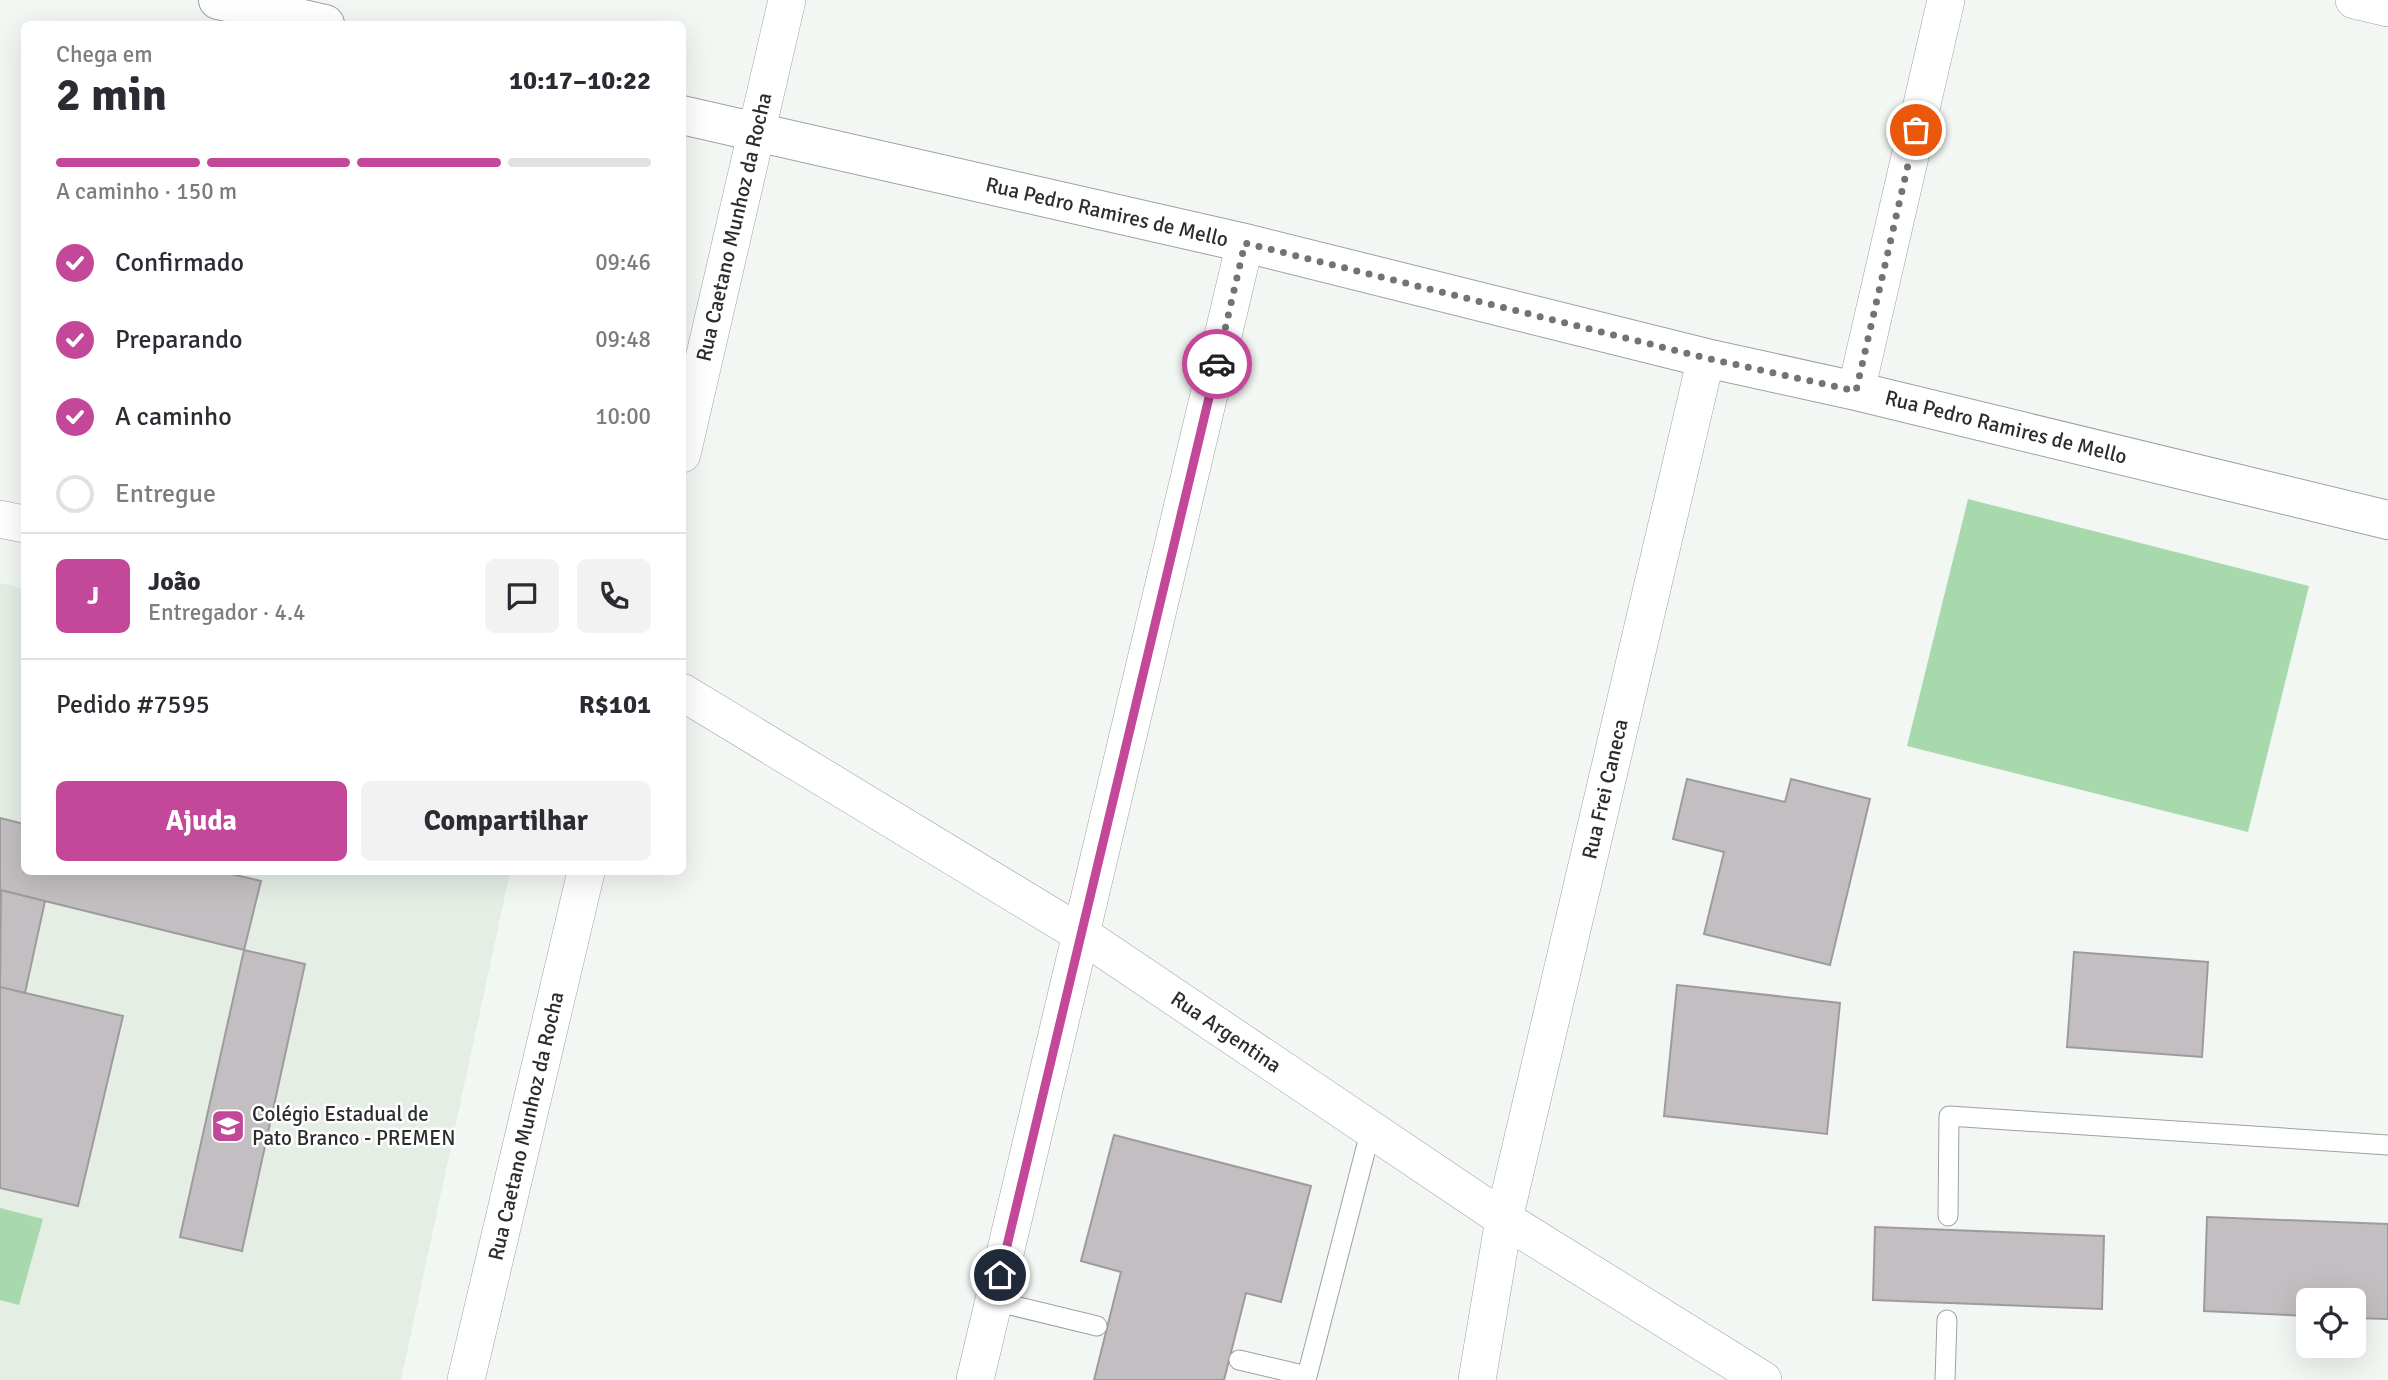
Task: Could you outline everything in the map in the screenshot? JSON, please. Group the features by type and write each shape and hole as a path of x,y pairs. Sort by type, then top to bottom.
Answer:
{"street":[{"path":"218,0 311,14"},
{"name":"Rua Caetano Munhoz da Rocha","path":"686,436 787,0"},
{"path":"1856,391 1946,0"},
{"path":"2354,0 2388,8"},
{"name":"Rua Pedro Ramires de Mello","path":"686,116 1245,243 1706,358 1856,391 2388,520"},
{"path":"975,1380 1245,243"},
{"name":"Rua Frei Caneca","path":"1477,1380 1504,1219 1706,358"},
{"path":"0,519 21,523"},
{"name":"Rua Argentina","path":"686,694 1081,934 1504,1219 1763,1380"},
{"name":"Rua Caetano Munhoz da Rocha","path":"466,1380 585,875"}],"lane":[{"path":"1948,1216 1949,1116 2388,1145"},
{"path":"1239,1360 1307,1376 1371,1129"},
{"path":"994,1301 1097,1326"},
{"path":"1945,1380 1947,1320"}],"shaded area":[{"name":"Colégio Estadual de Pato Branco - PREMEN","path":"0,583 21,588 21,875 509,875 401,1380 0,1380"}],"green space":[{"path":"1968,499 2309,586 2248,832 1907,746"},
{"path":"0,1208 43,1219 19,1305 0,1300"}],"building":[{"path":"1687,779 1785,802 1791,779 1870,799 1830,965 1704,934 1724,852 1673,839"},
{"path":"0,818 21,823 21,875 235,875 261,881 244,950 0,890"},
{"path":"1,890 45,901 25,993 0,987"},
{"path":"244,950 305,964 242,1251 180,1237"},
{"path":"2074,952 2208,962 2202,1057 2067,1047"},
{"path":"1677,985 1840,1003 1827,1134 1664,1116"},
{"path":"0,987 123,1016 78,1206 0,1188"},
{"path":"1114,1135 1311,1186 1281,1302 1246,1293 1224,1380 1094,1380 1121,1272 1081,1261"},
{"path":"2207,1217 2388,1224 2388,1319 2366,1318 2366,1288 2296,1288 2296,1315 2204,1311"},
{"path":"1875,1227 2104,1236 2102,1309 1873,1300"}],"way so far":[{"path":"1217,364 1245,243 1706,358 1856,391 1916,130"}],"place":[{"name":"Colégio Estadual de Pato Branco - PREMEN","path":"228,1126"}],"route":[{"path":"1000,1275 1217,364"}]}
